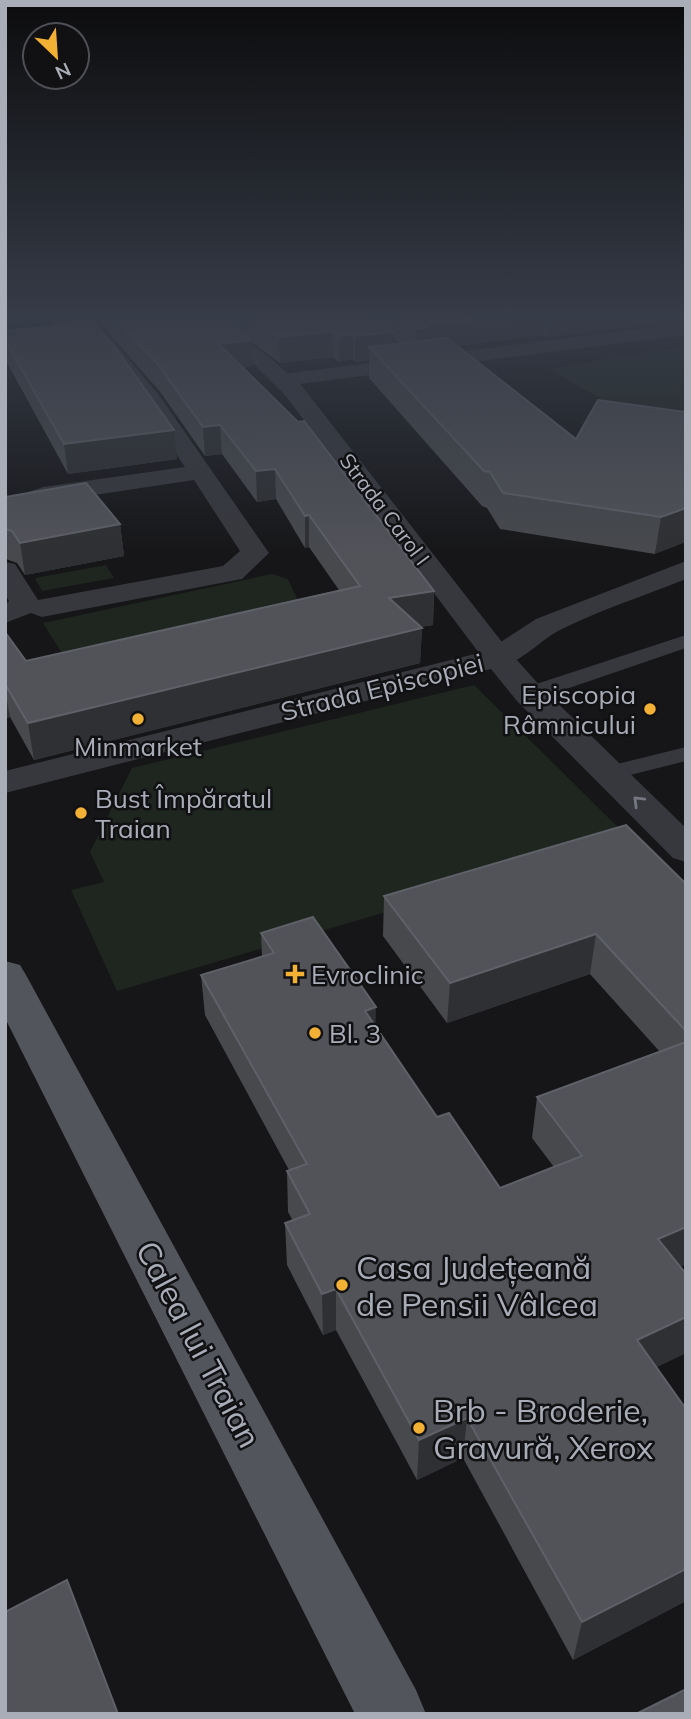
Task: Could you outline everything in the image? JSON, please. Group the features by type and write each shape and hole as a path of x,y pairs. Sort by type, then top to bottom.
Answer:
{"main road":[{"name":"Calea lui Traian","path":"5,975 392,1714"}],"street":[{"path":"42,608 232,573 246,564 255,553 149,395"},
{"name":"Strada Carol I","path":"295,395 383,503 498,658"},
{"path":"5,509 43,495 201,472"},
{"path":"498,658 547,625 686,569"},
{"path":"5,570 25,603 16,611 5,614"},
{"name":"Strada Episcopiei","path":"5,782 498,658 530,694 686,850"}],"lane":[{"path":"530,694 686,640"},
{"path":"610,773 686,754"}],"shaded area":[{"path":"595,395 686,395 686,412 625,412"},
{"path":"106,565 114,578 42,591 35,578"},
{"path":"272,574 288,579 308,622 75,674 43,623"},
{"path":"474,685 631,840 117,991 71,890 104,882 90,852 132,768"}],"building":[{"path":"36,395 149,395 174,430 64,444"},
{"path":"180,395 271,395 298,422 304,421 434,591 389,598 422,628 28,723 5,684 5,632 26,661 360,586 309,515 305,516 275,469 256,471 220,425 203,427"},
{"path":"414,395 520,395 576,439 598,400 686,412 686,508 661,517 503,493 490,472 484,471"},
{"path":"86,483 120,524 20,543 12,531 5,529 5,497"},
{"path":"626,825 686,884 686,1031 596,934 450,983 384,896"},
{"path":"313,917 376,1007 365,1011 437,1117 449,1113 500,1188 582,1156 537,1097 686,1042 686,1227 658,1239 686,1274 686,1317 637,1340 686,1409 686,1569 582,1622 467,1418 419,1440 336,1289 322,1294 285,1223 310,1214 287,1171 307,1164 201,975 274,953 261,933"},
{"path":"67,1580 118,1714 5,1714 5,1612"},
{"path":"686,1689 686,1714 636,1714"}],"place":[{"name":"Episcopia Râmnicului","path":"650,709"},
{"name":"Minmarket","path":"138,719"},
{"name":"Bust Împăratul Traian","path":"81,813"},
{"name":"Evroclinic","path":"295,974"},
{"name":"Bl. 3","path":"315,1033"},
{"name":"Casa Județeană de Pensii Vâlcea","path":"342,1285"},
{"name":"Brb - Broderie, Gravură, Xerox","path":"419,1428"}]}
